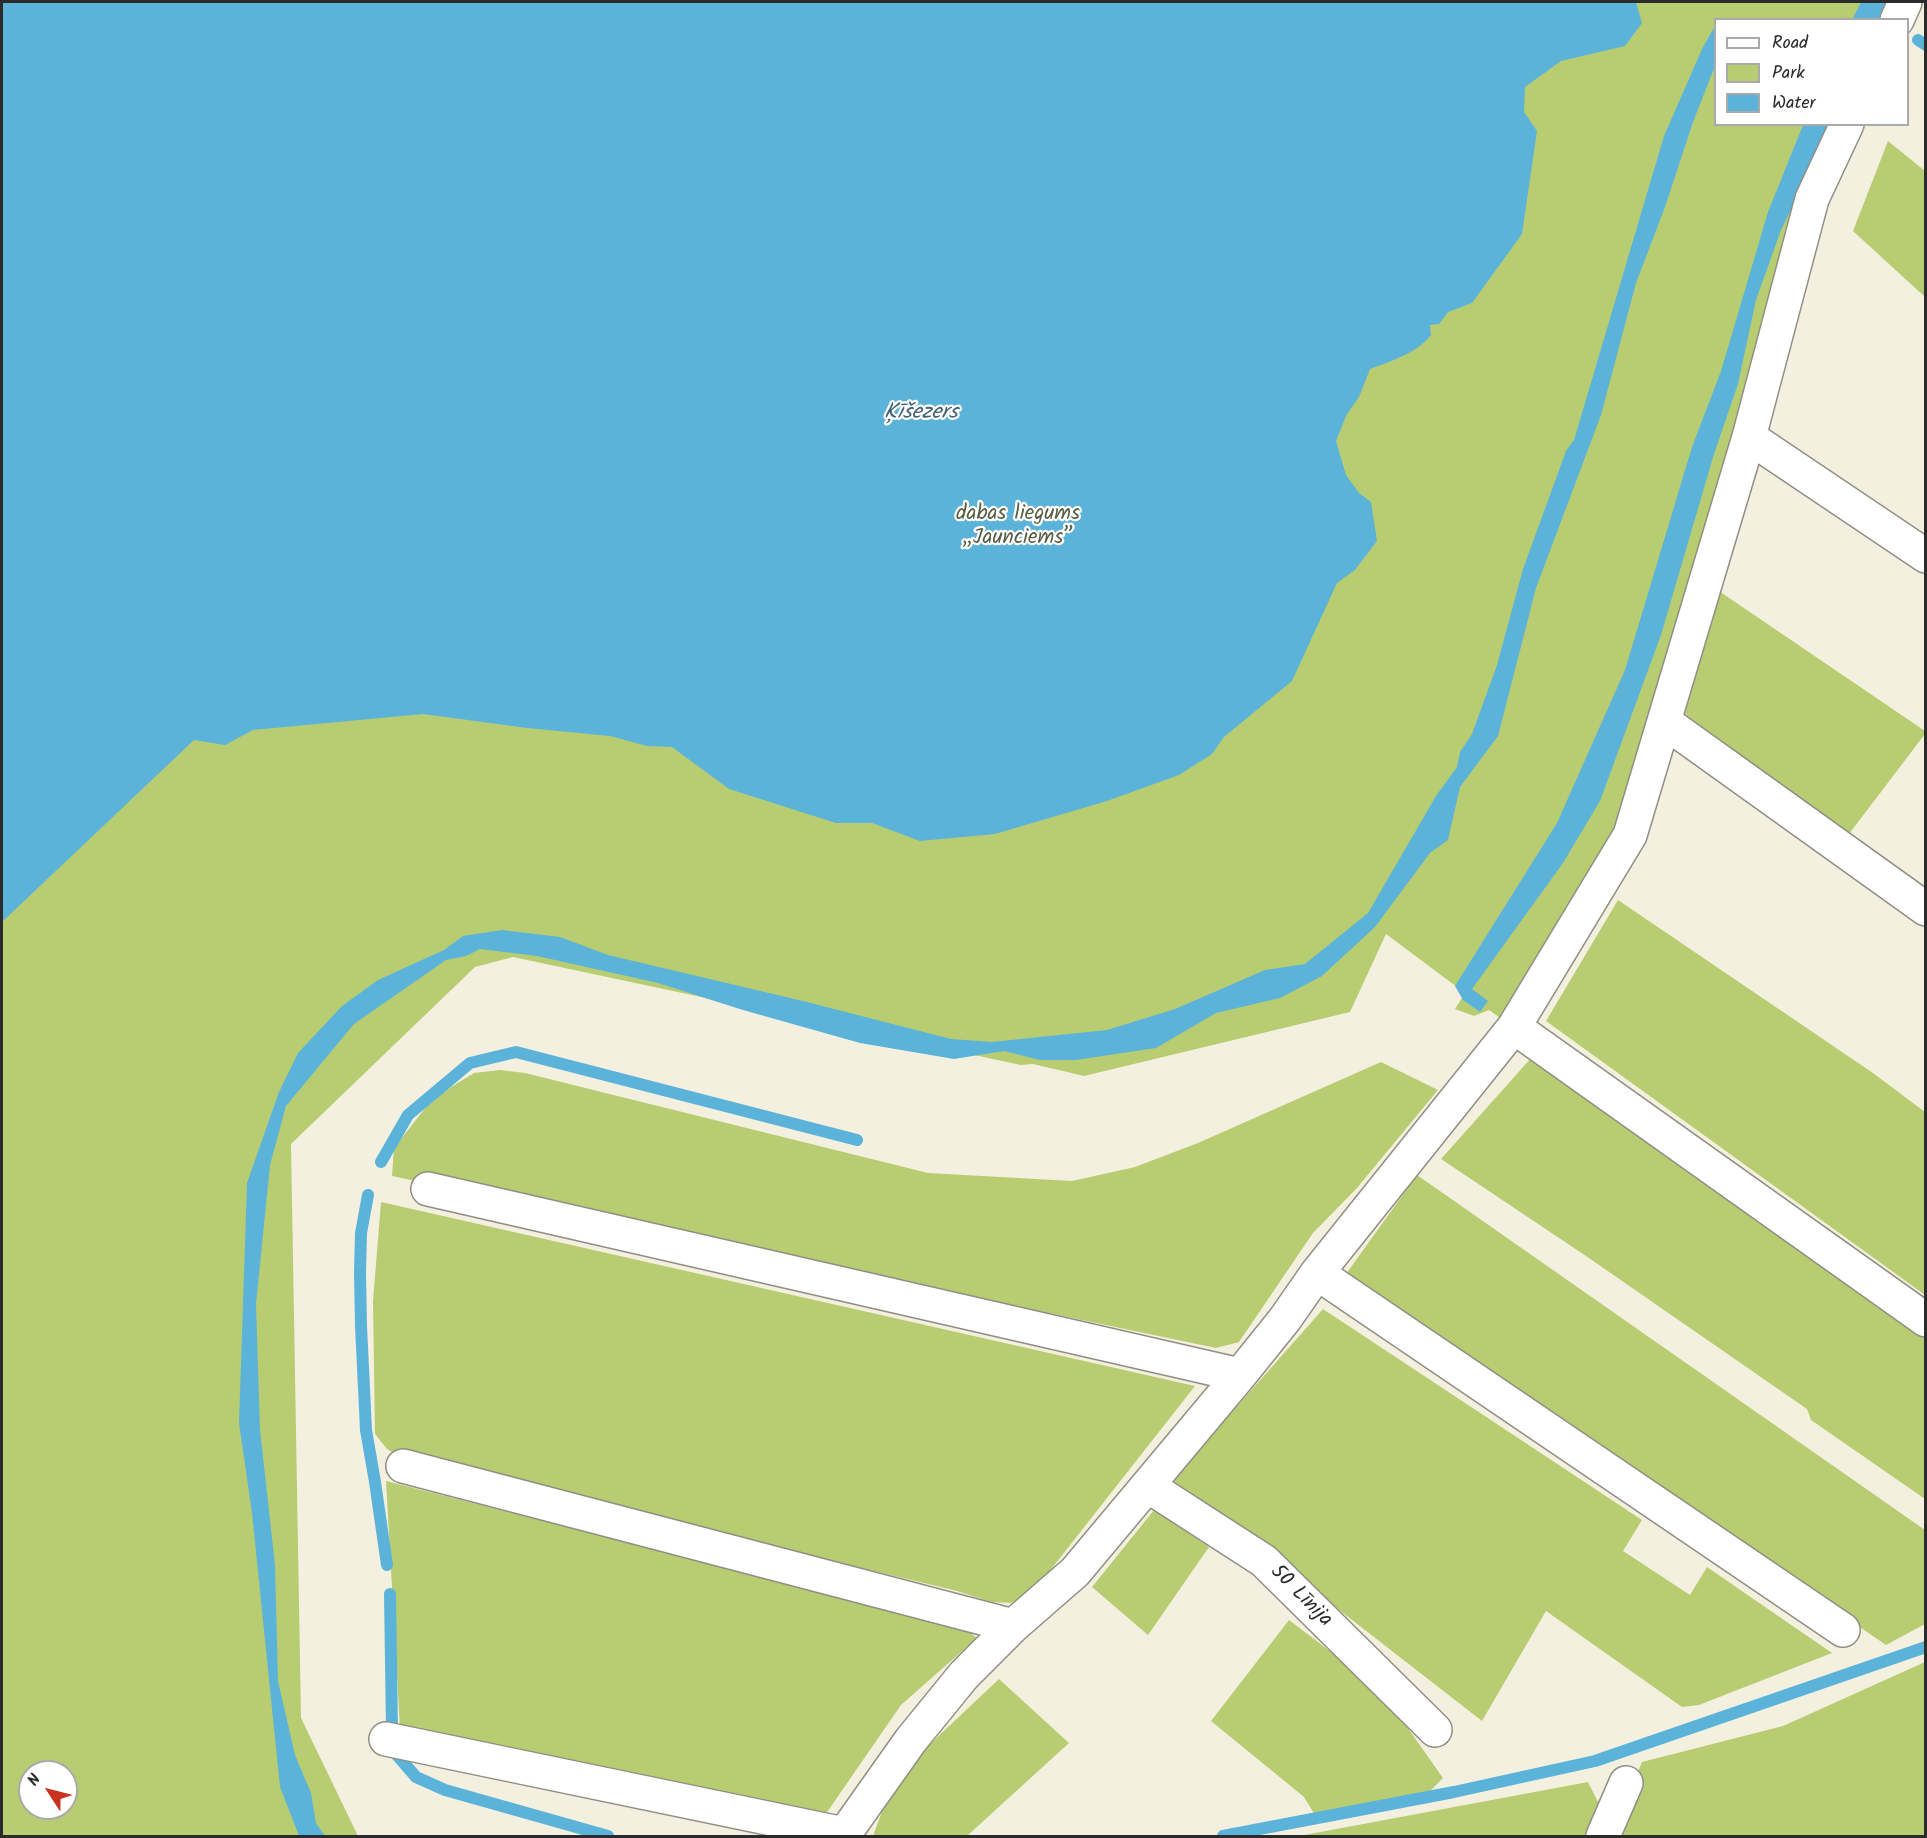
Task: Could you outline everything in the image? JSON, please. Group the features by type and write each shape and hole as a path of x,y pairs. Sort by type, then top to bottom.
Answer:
{"street":[{"path":"1898,18 1905,2"},
{"path":"386,1740 843,1835 911,1740 964,1675 1013,1626 1075,1572 1285,1319 1317,1273 1514,1028 1630,835 1749,437 1812,199 1846,126"},
{"path":"1749,437 1926,556"},
{"path":"1665,722 1926,909"},
{"path":"1514,1028 1926,1320"},
{"path":"428,1190 1240,1375"},
{"path":"1317,1273 1843,1630"},
{"path":"403,1466 1013,1626"},
{"name":"50 Līnija","path":"1148,1486 1264,1561 1435,1730"},
{"path":"1603,1836 1626,1783"}],"green space":[{"name":"dabas liegums „Jaunciems”","path":"2,2 1892,2 1888,18 1714,18 1714,126 1845,126 1644,792 1503,1020 1489,1010 1474,1016 1455,1009 1465,993 1386,934 1350,1012 1084,1076 1033,1064 1021,1065 513,957 475,967 291,1144 301,1718 358,1836 2,1836"},
{"path":"1888,141 1925,171 1925,297 1853,231"},
{"path":"1716,589 1925,731 1849,834 1685,714"},
{"path":"1618,900 1873,1073 1925,1112 1925,1295 1546,1021"},
{"path":"1532,1057 1925,1336 1925,1499 1811,1420 1807,1409 1441,1159"},
{"path":"1381,1062 1438,1090 1357,1188 1313,1233 1239,1342 1216,1348 392,1176 394,1148 433,1098 474,1073 500,1070 525,1073 928,1173 1072,1181 1135,1167 1198,1143"},
{"path":"1417,1175 1925,1530 1925,1624 1886,1645 1346,1274"},
{"path":"381,1202 1195,1386 1034,1591 1011,1603 991,1602 957,1591 398,1456 387,1449 375,1434 373,1301"},
{"path":"1323,1309 1642,1520 1623,1551 1690,1595 1707,1567 1832,1653 1699,1705 1682,1707 1546,1611 1482,1721 1172,1480"},
{"path":"386,1481 964,1628 977,1638 901,1705 823,1818 400,1729"},
{"path":"1154,1510 1209,1547 1148,1635 1092,1587"},
{"path":"1289,1620 1381,1690 1443,1778 1428,1793 1315,1815 1304,1797 1211,1721"},
{"path":"1925,1662 1925,1836 1612,1836 1642,1762 1783,1726"},
{"path":"999,1679 1069,1743 967,1836 873,1836 891,1787 913,1760"},
{"path":"1588,1782 1599,1804 1585,1836 1299,1836"}],"water":[{"name":"Ķīšezers","path":"2,2 1636,2 1642,23 1625,46 1561,61 1525,87 1524,112 1537,131 1522,234 1472,303 1448,312 1439,324 1430,325 1431,335 1419,346 1403,356 1370,369 1359,397 1347,414 1336,441 1346,475 1359,493 1371,502 1377,541 1355,570 1337,583 1292,681 1224,737 1212,754 1179,775 1107,801 995,834 920,841 872,823 836,823 729,789 672,747 647,746 610,736 423,714 253,730 225,745 194,740 2,922"},
{"path":"1861,2 1887,2 1880,18 1853,18"},
{"path":"1714,28 1714,69 1636,283 1601,415 1536,588 1498,736 1460,787 1448,840 1430,853 1375,927 1322,976 1280,998 1216,1013 1156,1048 1076,1060 1040,1060 1004,1051 954,1059 860,1043 658,983 537,956 480,949 466,956 446,960 354,1024 286,1106 270,1165 256,1304 260,1430 275,1565 278,1681 295,1755 311,1793 316,1823 325,1836 299,1836 280,1787 252,1513 239,1423 247,1183 279,1092 298,1053 342,1006 378,980 444,950 463,936 502,930 560,937 608,955 951,1039 992,1042 1107,1030 1175,1009 1265,970 1305,964 1368,913 1436,796 1457,767 1460,752 1472,734 1497,665 1523,569 1566,451 1574,440 1664,136 1702,49"},
{"path":"1803,126 1832,126 1781,230 1756,300 1738,384 1714,454 1661,635 1600,801 1563,863 1472,989 1488,1001 1480,1012 1463,1000 1455,986 1557,823 1625,670 1692,447 1721,371 1768,212"}],"waterway":[{"path":"1918,40 1926,45"},
{"path":"381,1162 408,1115 470,1063 516,1052 857,1140"},
{"path":"368,1195 361,1233 360,1273 366,1430 387,1565"},
{"path":"390,1594 392,1730 397,1755 416,1777 445,1790 608,1836"},
{"path":"1223,1836 1454,1792 1595,1761 1926,1647"}]}
